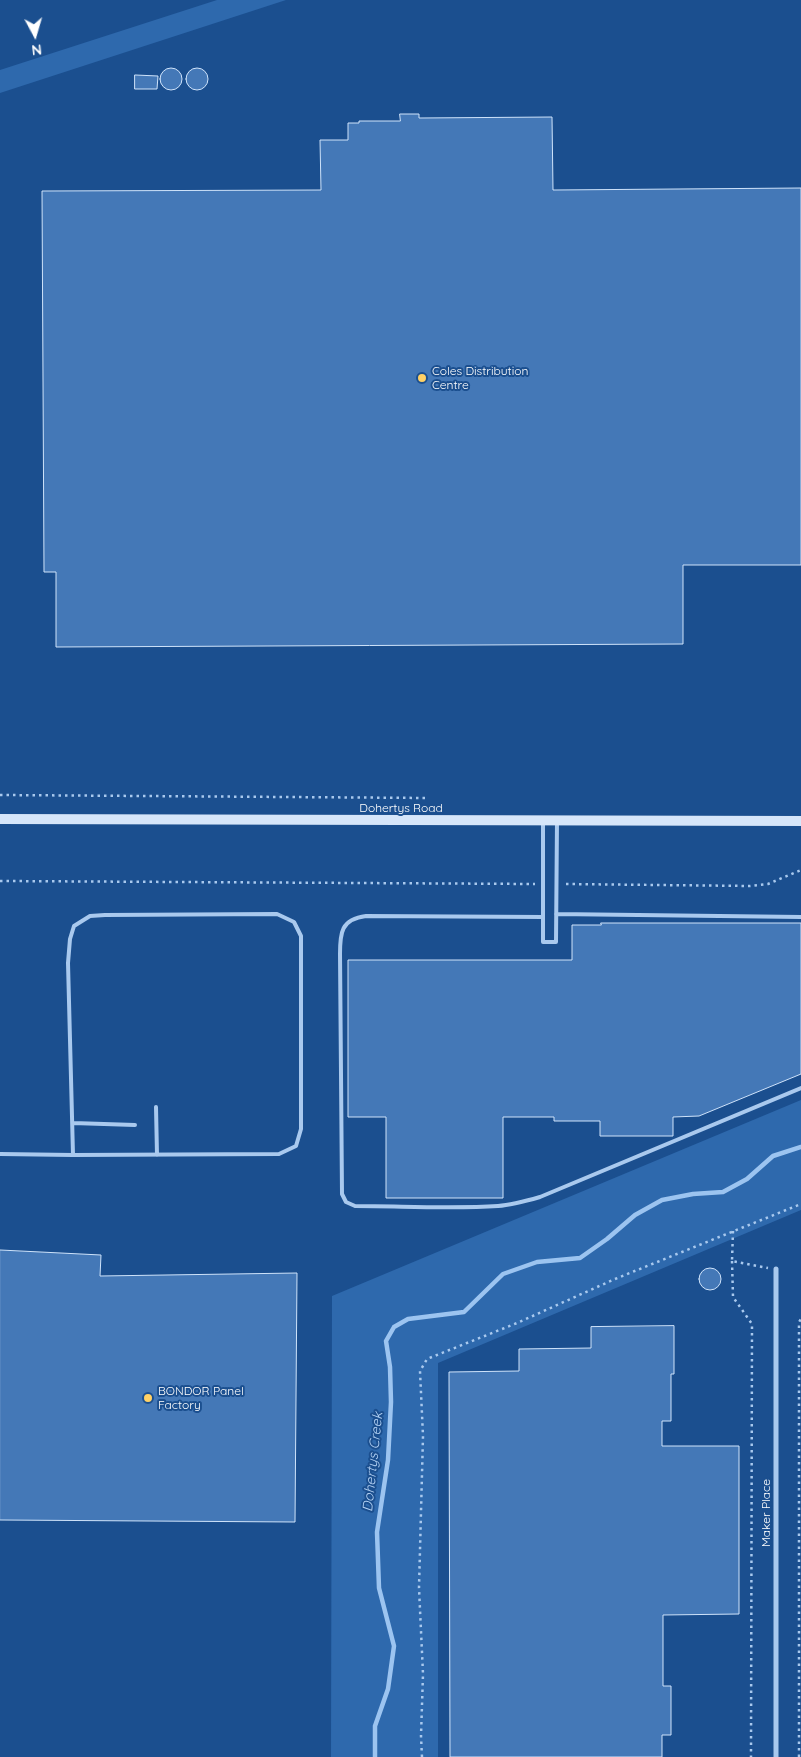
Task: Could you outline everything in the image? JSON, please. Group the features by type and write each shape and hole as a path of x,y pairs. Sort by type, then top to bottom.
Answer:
{"main road":[{"name":"Dohertys Road","path":"0,819 801,821"}],"street":[{"name":"Maker Place","path":"776,1270 776,1757"}],"lane":[{"path":"543,820 543,942 556,942 557,821"},
{"path":"0,1154 73,1155 279,1154 296,1146 301,1129 301,936 294,922 277,914 105,915 90,916 74,926 70,939 68,963 73,1155"},
{"path":"556,914 801,916"},
{"path":"543,917 366,916 353,919 345,926 340,939 340,964 342,1194 346,1202 355,1206 499,1206 517,1203 540,1197 801,1088"},
{"path":"156,1107 157,1154"},
{"path":"73,1123 135,1125"}],"path":[{"path":"0,795 430,798"},
{"path":"556,884 750,886 768,884 801,870"},
{"path":"0,881 543,884"},
{"path":"422,1757 423,1674 419,1588 423,1436 420,1371 427,1359 517,1323 615,1279 801,1204"},
{"path":"733,1231 733,1296 752,1324 752,1757"},
{"path":"732,1261 776,1270"},
{"path":"799,1757 798,1322 801,1319"}],"shaded area":[{"path":"217,0 286,0 0,93 0,70"},
{"path":"801,1100 801,1210 438,1363 438,1757 331,1757 332,1296"}],"building":[{"path":"171,68 179,71 182,79 179,87 171,90 163,87 160,79 163,71"},
{"path":"197,68 205,71 208,79 205,87 197,90 189,87 186,79 189,71"},
{"path":"135,75 158,76 157,89 135,89"},
{"name":"Coles Distribution Centre","path":"400,114 419,114 419,118 552,117 553,190 801,188 801,565 683,565 683,644 56,647 56,572 44,572 42,191 321,190 320,140 348,140 348,123 359,123 359,121 400,121"},
{"path":"601,923 801,923 801,1074 699,1116 673,1117 673,1136 600,1136 600,1121 554,1121 554,1117 503,1117 503,1198 386,1198 386,1117 348,1117 348,960 572,960 572,925 601,925"},
{"name":"BONDOR Panel Factory","path":"0,1250 101,1255 100,1276 297,1273 295,1522 0,1520"},
{"path":"710,1268 718,1271 721,1279 718,1287 710,1290 702,1287 699,1279 702,1271"},
{"path":"674,1326 674,1374 671,1374 671,1421 662,1421 662,1446 739,1446 739,1614 663,1615 663,1686 671,1686 671,1735 662,1735 662,1757 450,1757 449,1372 519,1371 519,1349 591,1348 591,1327"}],"waterway":[{"name":"Dohertys Creek","path":"375,1757 375,1726 388,1689 394,1646 379,1588 377,1532 388,1460 391,1402 390,1367 386,1341 394,1327 408,1319 464,1312 503,1274 537,1262 580,1258 607,1239 635,1215 662,1200 693,1194 723,1192 747,1179 773,1156 801,1147"}],"place":[{"name":"Coles Distribution Centre","path":"422,378"},
{"name":"BONDOR Panel Factory","path":"148,1398"}]}
